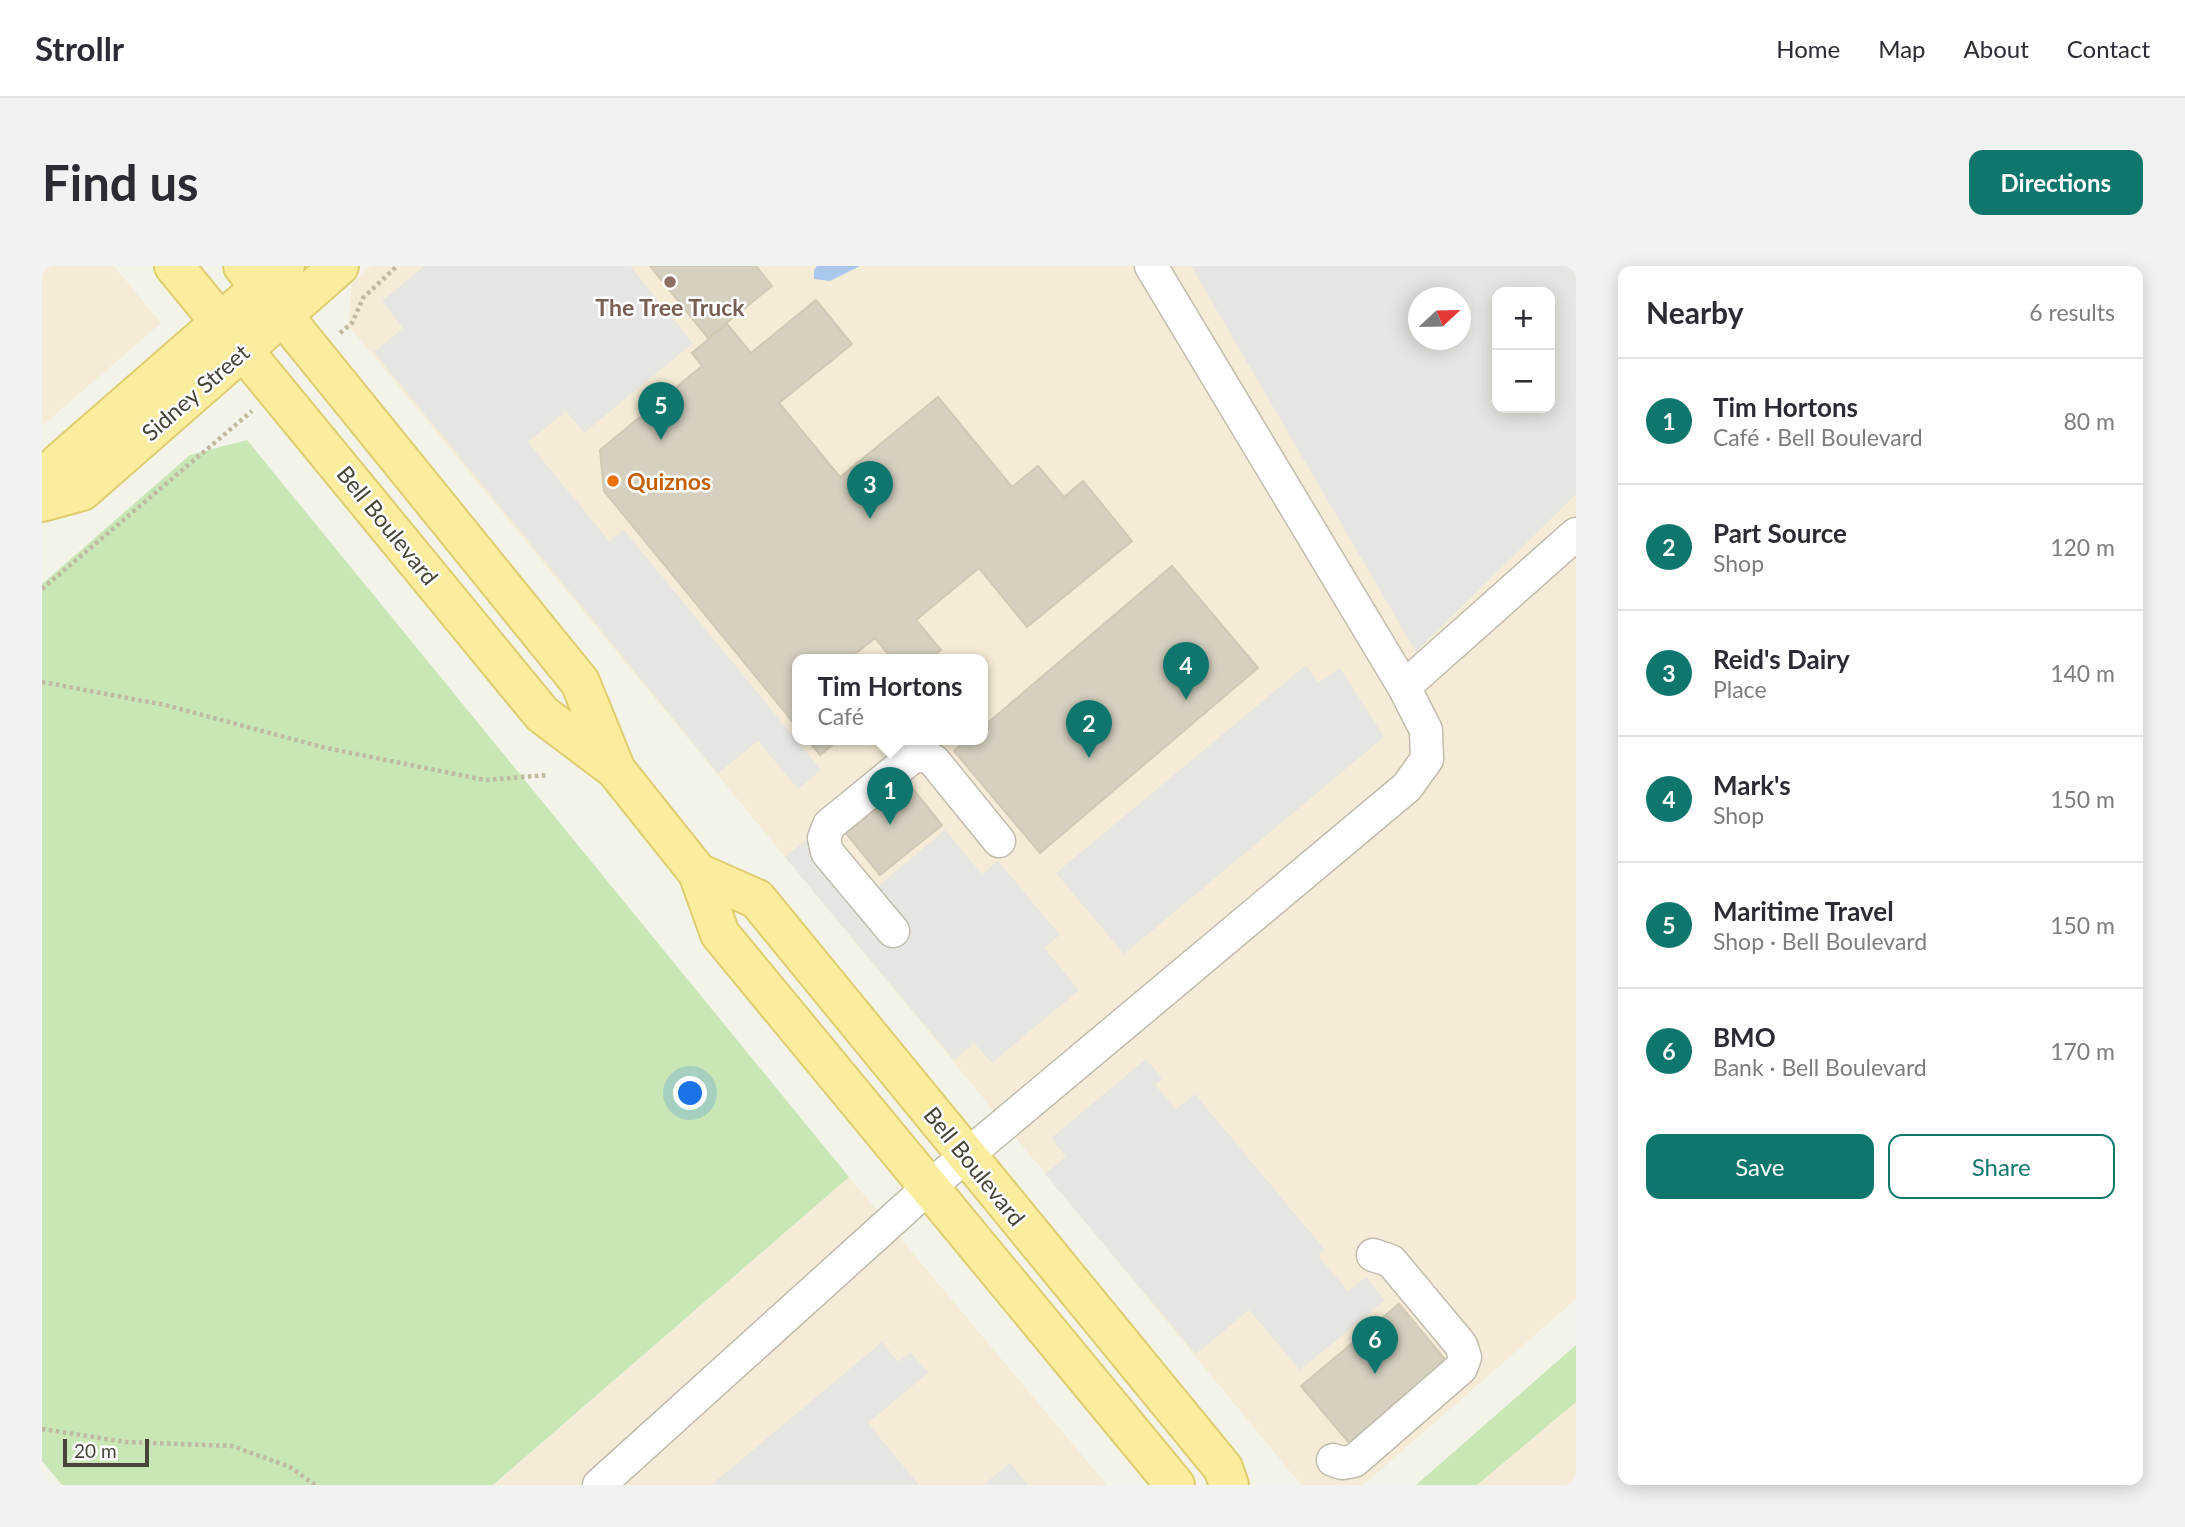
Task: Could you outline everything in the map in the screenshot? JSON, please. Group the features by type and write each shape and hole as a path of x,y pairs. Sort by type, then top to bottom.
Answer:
{"main road":[{"name":"Bell Boulevard","path":"174,266 255,301 580,682 615,769"},
{"path":"215,266 255,301"},
{"name":"Sidney Street","path":"42,492 59,463 255,301 339,266"},
{"name":"Bell Boulevard","path":"255,301 542,714 615,769 698,873 720,934 1175,1485"},
{"name":"Sidney Street","path":"42,502 82,491 255,301"},
{"name":"Bell Boulevard","path":"698,873 757,900 1215,1458 1229,1485"}],"lane":[{"path":"599,1485 929,1187 1407,787 1427,759 1426,730 1404,687 1151,266"},
{"path":"1404,687 1576,534"},
{"path":"893,931 827,852 824,838 830,825 911,758 923,755 934,761 999,841"},
{"path":"1333,1460 1342,1463 1354,1461 1461,1368 1465,1357 1461,1345 1391,1261 1373,1255"}],"path":[{"path":"352,323 363,298 397,266"},
{"path":"42,589 224,435"},
{"path":"42,682 164,705 326,748 485,780 547,775"},
{"path":"42,1429 126,1442 232,1446 290,1467 315,1485"}],"shaded area":[{"path":"42,266 114,266 161,323 42,426"},
{"path":"371,266 1576,266 1576,1299 1363,1485 1301,1485 348,325 352,283"},
{"path":"424,266 630,266 693,343 584,433 566,411 528,442 609,541 624,530 792,735 792,745 800,745 821,770 798,789 758,741 718,773 374,352 403,328 382,301"},
{"path":"1191,266 1576,266 1576,494 1416,652"},
{"path":"1306,665 1318,683 1340,668 1384,737 1124,954 1056,873"},
{"path":"945,830 982,874 998,861 1060,935 1044,948 1079,990 992,1063 974,1043 954,1060 785,857 806,840 858,903"},
{"path":"1146,1059 1162,1078 1155,1085 1176,1109 1195,1094 1325,1250 1318,1256 1348,1291 1366,1277 1385,1300 1300,1370 1249,1310 1196,1354 1045,1174 1066,1157 1051,1138"},
{"path":"849,1177 1107,1485 494,1485"},
{"path":"882,1342 898,1362 911,1352 928,1373 868,1423 919,1485 711,1485"},
{"path":"1576,1383 1576,1485 1455,1485"},
{"path":"1010,1463 1028,1485 983,1485"}],"green space":[{"path":"247,440 849,1177 493,1485 62,1485 42,1461 42,584 190,455"},
{"path":"1576,1345 1576,1402 1477,1485 1416,1485"}],"water":[{"path":"817,266 860,266 830,281 814,279"}],"building":[{"path":"650,266 756,266 772,286 708,338"},
{"path":"816,300 852,344 779,403 840,477 938,397 1012,487 1038,466 1064,497 1083,481 1132,541 1027,627 979,568 916,620 941,650 937,654 888,654 875,638 855,654 792,654 792,721 604,491 600,450 702,366 692,353 727,324 751,353"},
{"path":"1172,566 1258,668 1040,853 954,751 961,745 988,745 988,723"},
{"path":"812,745 832,745 820,755"},
{"path":"901,774 942,825 880,875 839,825"},
{"path":"1399,1304 1448,1363 1351,1445 1301,1386"}],"place":[{"name":"The Tree Truck","path":"670,282"},
{"name":"Maritime Travel","path":"661,440"},
{"name":"Quiznos","path":"613,481"},
{"name":"Reid's Dairy","path":"870,519"},
{"name":"Mark's","path":"1186,700"},
{"name":"Part Source","path":"1089,758"},
{"name":"Tim Hortons","path":"890,825"},
{"name":"BMO","path":"1375,1374"}]}
